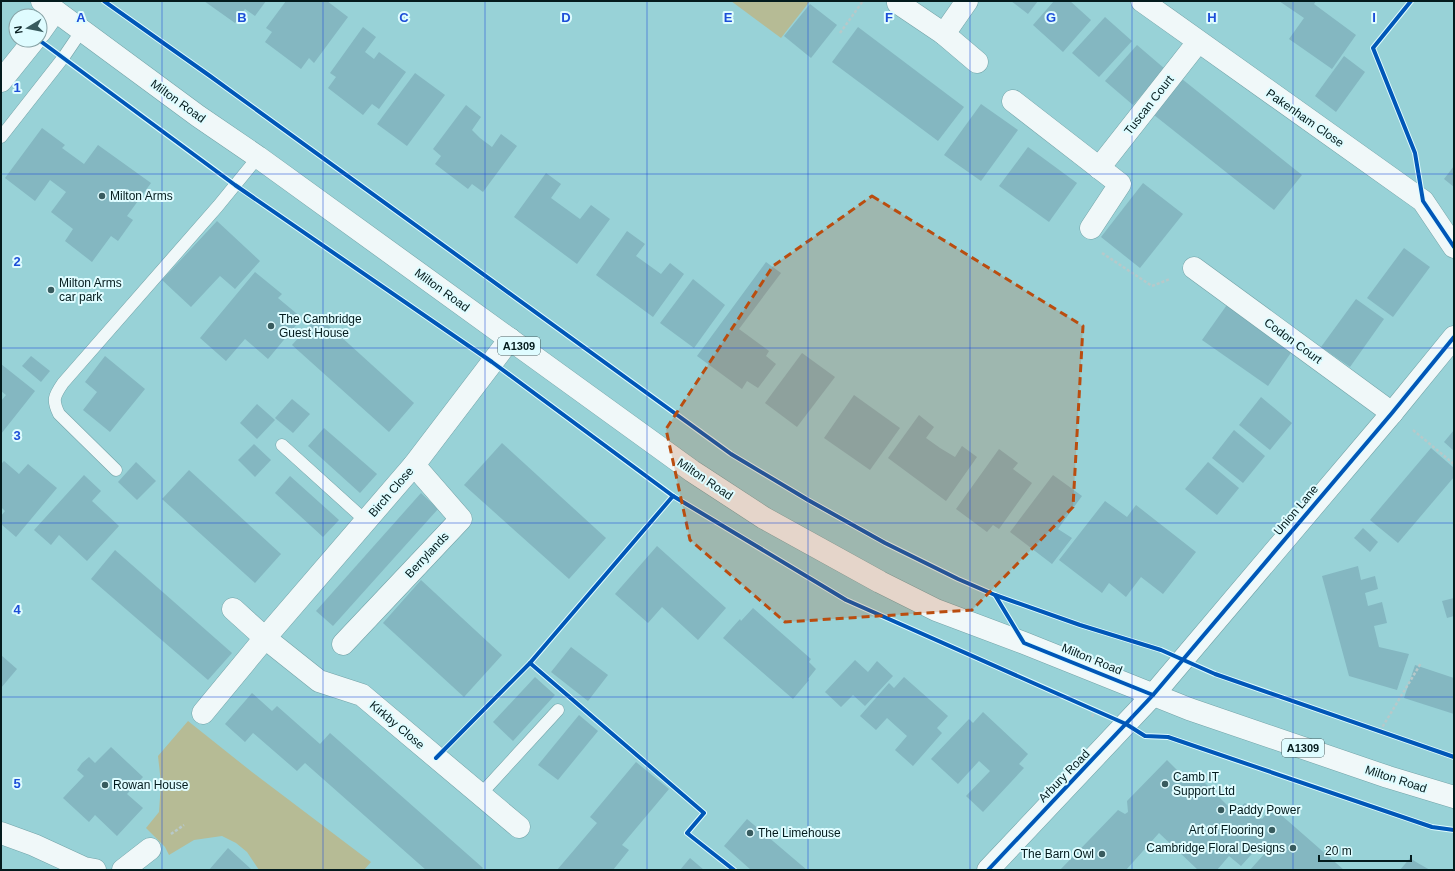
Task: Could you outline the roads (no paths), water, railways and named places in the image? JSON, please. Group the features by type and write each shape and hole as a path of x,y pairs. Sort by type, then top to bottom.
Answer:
{"street":[{"path":"944,34 968,1"},
{"name":"Pakenham Close","path":"1142,1 1423,201 1454,247"},
{"path":"898,3 944,34 977,62"},
{"name":"Milton Road","path":"49,6 198,116 258,157 692,471 764,518 880,582 936,610 1024,642 1189,709 1454,797"},
{"name":"Tuscan Court","path":"1099,168 1198,42"},
{"path":"1,81 28,48"},
{"path":"1013,102 1120,184 1091,228"},
{"name":"Codon Court","path":"1194,268 1392,413"},
{"name":"Union Lane","path":"1153,695 1454,338"},
{"name":"Birch Close","path":"203,713 265,638 414,465 510,339"},
{"name":"Berrylands","path":"343,644 461,518 414,465"},
{"path":"233,609 265,638"},
{"name":"Kirkby Close","path":"265,638 319,681 362,695 519,827"},
{"name":"Arbury Road","path":"988,870 1153,695"},
{"path":"1,833 34,845 84,868 95,870"},
{"path":"123,870 150,849"}],"lane":[{"path":"1,137 63,58 82,30"},
{"path":"116,470 59,414 54,403 56,393 218,206 258,157"},
{"path":"282,445 366,521"},
{"path":"480,795 558,710"}],"place":[{"name":"Milton Arms","path":"102,196"},
{"name":"Milton Arms car park","path":"51,290"},
{"name":"The Cambridge Guest House","path":"271,326"},
{"name":"Camb IT Support Ltd","path":"1165,784"},
{"name":"Rowan House","path":"105,785"},
{"name":"Paddy Power","path":"1221,810"},
{"name":"Art of Flooring","path":"1272,830"},
{"name":"The Limehouse","path":"750,833"},
{"name":"Cambridge Floral Designs","path":"1293,848"},
{"name":"The Barn Owl","path":"1102,854"}]}
